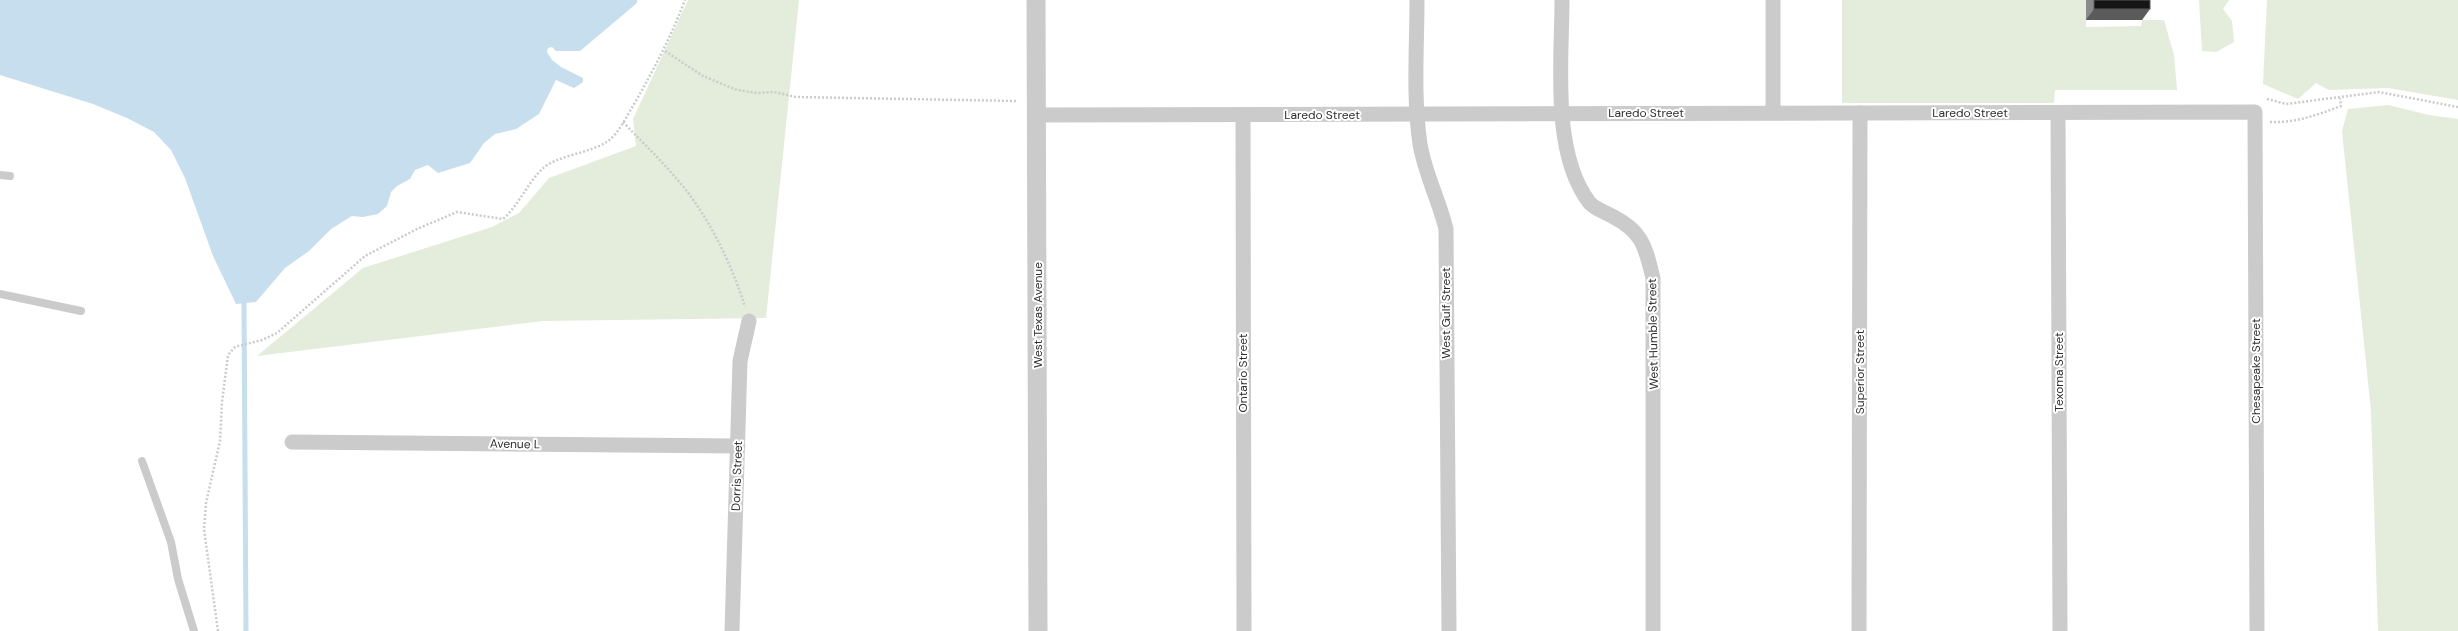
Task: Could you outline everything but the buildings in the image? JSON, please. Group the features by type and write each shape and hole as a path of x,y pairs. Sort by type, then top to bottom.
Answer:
{"street":[{"name":"West Texas Avenue","path":"1036,0 1038,631"},
{"name":"West Gulf Street","path":"1417,0 1417,115 1424,166 1442,210 1446,229 1449,631"},
{"name":"West Humble Street","path":"1562,0 1562,114 1564,140 1578,187 1590,204 1623,222 1642,238 1653,278 1654,631"},
{"path":"1773,0 1773,112"},
{"name":"Laredo Street","path":"1037,108 1243,115 1773,112 2255,112"},
{"name":"Chesapeake Street","path":"2255,112 2257,631"},
{"name":"Superior Street","path":"1859,631 1860,113"},
{"name":"Texoma Street","path":"2058,113 2060,631"},
{"name":"Ontario Street","path":"1243,115 1244,631"},
{"name":"Dorris Street","path":"732,631 740,361 749,321"},
{"name":"Avenue L","path":"292,442 738,446"}],"lane":[{"path":"0,175 10,176"},
{"path":"0,294 81,311"},
{"path":"142,461 171,542 178,579 194,631"}],"path":[{"path":"218,631 204,529 206,503 220,441 222,402 228,354 235,347 262,340 277,333 365,256 417,229 457,212 503,219 512,211 542,170 553,161 582,154 609,140 623,122 665,51 685,0"},
{"path":"665,51 703,76 738,90 758,93 774,92 796,97 1037,108"},
{"path":"2267,99 2286,104 2379,92 2458,107"},
{"path":"2267,122 2287,122 2306,118 2341,106 2340,98"},
{"path":"623,122 677,179 704,217 724,254 741,294 749,321"}],"green space":[{"path":"688,0 799,0 766,318 543,321 257,356 363,268 492,227 519,213 549,178 636,146 633,119"},
{"path":"1842,0 2086,0 2086,27 2141,26 2142,20 2164,20 2174,55 2177,90 2055,90 2054,103 1842,103"},
{"path":"2199,0 2229,0 2223,9 2232,21 2234,42 2216,52 2202,51"},
{"path":"2267,0 2458,0 2458,100 2388,88 2329,90 2316,83 2298,99 2263,84"},
{"path":"2388,105 2429,115 2458,119 2458,631 2378,631 2371,411 2342,131 2348,109"}],"water":[{"path":"0,0 637,0 637,3 580,51 556,51 552,47 548,48 547,52 552,60 561,67 583,78 583,82 574,88 556,80 539,114 516,129 495,134 484,143 470,163 438,173 428,165 415,170 410,179 397,186 391,192 387,206 378,214 363,217 352,216 331,229 309,251 285,268 256,302 236,304 213,256 185,178 171,150 154,132 127,118 93,104 0,75"}],"waterway":[{"path":"244,303 246,631"}]}
